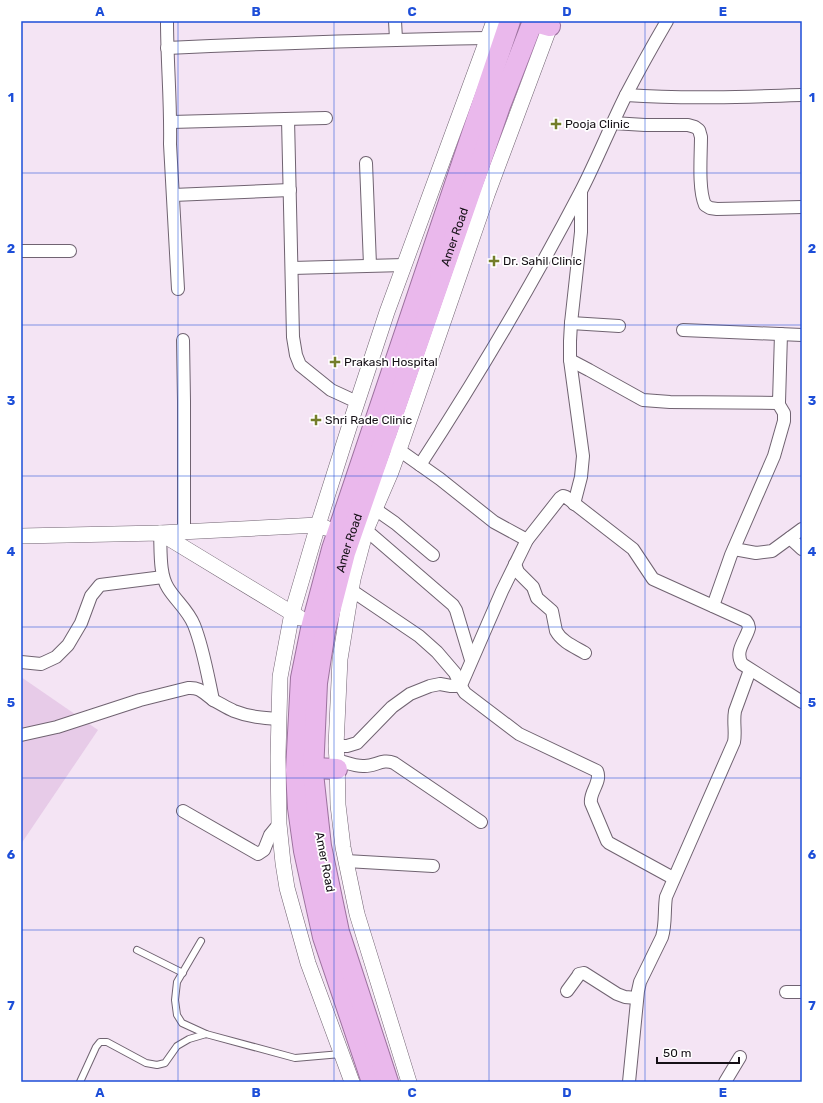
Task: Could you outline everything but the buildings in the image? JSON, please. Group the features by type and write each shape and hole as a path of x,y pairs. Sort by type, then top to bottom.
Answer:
{"highway":[{"name":"Amer Road","path":"358,1079 304,851 298,808 296,770 301,678 312,624 337,533 510,21"},
{"name":"Amer Road","path":"395,1070 339,932 321,846 316,811 313,768 317,683 325,631 345,554 392,445 500,106 542,22"},
{"path":"313,768 337,758"}],"street":[{"path":"167,21 171,122 170,144 178,289"},
{"path":"395,21 396,39"},
{"path":"358,1079 341,1054 308,963 287,888 280,824 278,757 280,677 292,613 357,402 387,312 494,21"},
{"path":"420,465 503,332 581,190 626,95 667,21"},
{"path":"167,48 266,43 488,38"},
{"path":"626,95 664,97 802,95"},
{"path":"171,122 326,118"},
{"path":"288,119 293,337 296,355 300,365 331,390 357,402"},
{"path":"613,123 688,125 699,130 701,137 702,200 705,205 710,208 802,207"},
{"path":"366,163 370,266"},
{"path":"173,195 290,190"},
{"path":"574,504 581,476 583,456 570,360 571,324 581,232 581,190"},
{"path":"21,251 70,251"},
{"path":"292,268 404,265"},
{"path":"571,324 619,326"},
{"path":"682,330 802,335"},
{"path":"713,606 734,548 774,456 784,421 784,413 778,402 781,334"},
{"path":"183,340 184,532"},
{"path":"570,360 642,400 670,402 778,402"},
{"path":"409,1082 395,1070 357,914 343,847 338,805 337,758 340,659 351,590 366,530 375,509 392,445 494,522 527,540"},
{"path":"337,758 347,746 357,743 392,706 410,694 430,686 440,684 451,686 460,685 464,681 472,660 527,540 563,496 633,549 652,579 746,621 748,624 748,631 739,655 742,664 802,702"},
{"path":"375,509 395,523 433,555"},
{"path":"21,536 160,533 318,525 337,533"},
{"path":"734,548 756,553 772,551 802,529"},
{"path":"366,530 453,605 456,610 472,660"},
{"path":"160,533 312,624"},
{"path":"160,533 163,577 167,587 185,608 195,626 213,700"},
{"path":"790,538 802,549"},
{"path":"515,564 518,572 533,587 537,598 552,611 558,634 564,640 586,653"},
{"path":"21,662 41,664 56,657 68,645 81,623 90,596 100,585 163,577"},
{"path":"351,590 419,636 437,652 455,673 465,693 519,734 597,771 598,778 590,798 607,841 673,878"},
{"path":"629,1082 637,998 640,982 662,938 664,931 666,897 673,878 734,742 735,711 750,670"},
{"path":"21,735 57,727 140,700 195,687 203,691 213,700 233,711 256,718 279,719"},
{"path":"337,758 363,766 373,765 383,761 394,763 481,822"},
{"path":"183,811 258,854 264,850 270,835 280,824"},
{"path":"346,861 433,866"},
{"path":"567,991 578,976 584,973 617,994 625,997 637,998"},
{"path":"786,992 802,992"},
{"path":"725,1082 740,1057"}],"lane":[{"path":"201,942 177,982 175,1000 177,1015 182,1023 206,1034 295,1058 341,1054"},
{"path":"137,950 183,973"},
{"path":"80,1082 96,1047 100,1042 107,1042 146,1063 157,1065 166,1063 177,1046 189,1039 206,1034"}],"shaded area":[{"path":"21,677 98,730 21,844"}],"place":[{"name":"Pooja Clinic","path":"556,124"},
{"name":"Dr. Sahil Clinic","path":"494,261"},
{"name":"Prakash Hospital","path":"335,362"},
{"name":"Shri Rade Clinic","path":"316,420"}]}
